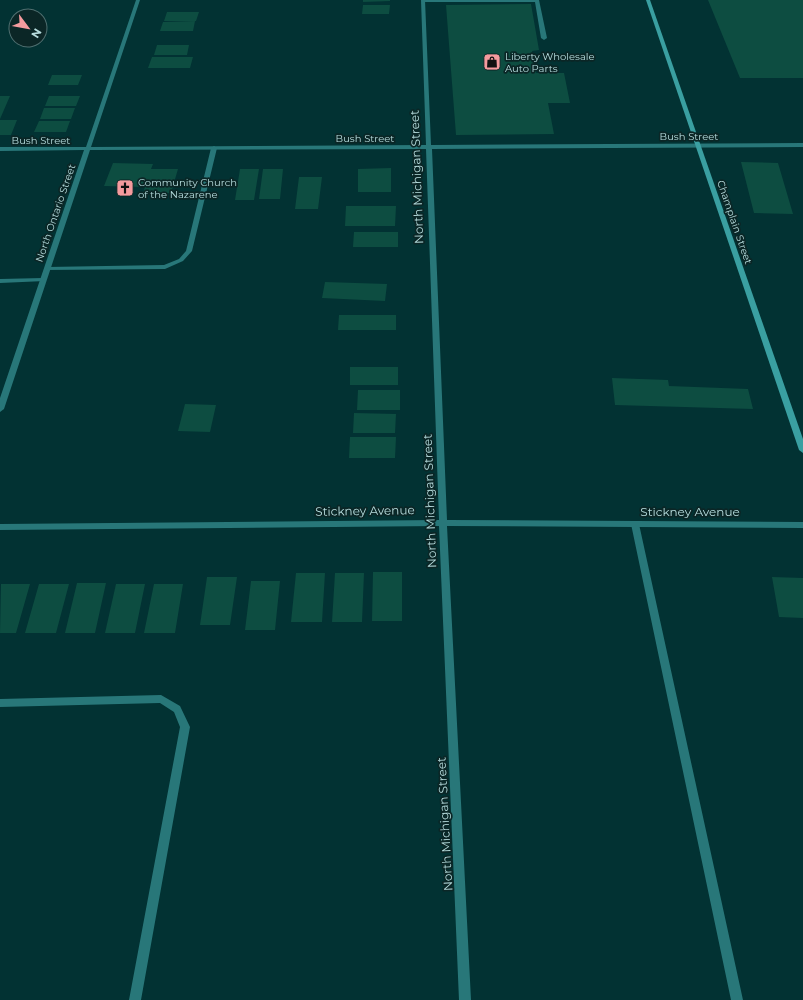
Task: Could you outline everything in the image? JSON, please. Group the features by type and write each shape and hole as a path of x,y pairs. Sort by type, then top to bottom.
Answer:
{"main road":[{"name":"Champlain Street","path":"648,0 803,450"}],"street":[{"name":"North Ontario Street","path":"0,409 138,0"},
{"path":"424,0 537,0 544,38"},
{"name":"North Michigan Street","path":"424,0 442,522 465,1000"},
{"name":"Bush Street","path":"0,149 803,145"},
{"path":"47,269 165,268 180,260 190,251 214,148"},
{"path":"0,281 43,280"},
{"name":"Stickney Avenue","path":"0,527 442,522 803,525"},
{"path":"635,524 737,1000"},
{"path":"0,702 161,698 177,709 185,727 135,1000"}],"building":[{"path":"363,0 390,0 390,1 363,2"},
{"path":"708,0 803,0 803,78 740,78"},
{"name":"Liberty Wholesale Auto Parts","path":"531,4 539,50 532,51 536,73 564,73 570,103 548,103 554,134 456,135 446,5"},
{"path":"363,5 390,5 389,14 362,14"},
{"path":"167,12 199,12 196,21 164,21"},
{"path":"195,21 193,31 160,31 163,22"},
{"path":"157,45 189,45 187,55 154,55"},
{"path":"152,57 193,57 190,68 148,68"},
{"path":"52,75 82,75 78,85 48,85"},
{"path":"0,96 10,96 0,119"},
{"path":"49,96 80,96 76,106 45,106"},
{"path":"44,108 75,108 71,119 40,119"},
{"path":"0,120 17,120 11,135 0,135"},
{"path":"39,121 70,121 66,132 34,132"},
{"path":"741,162 778,163 793,214 754,213"},
{"path":"113,163 153,164 151,169 178,169 171,193 143,193 145,187 104,186"},
{"path":"391,168 391,192 358,192 358,169"},
{"path":"240,169 259,169 254,200 235,200"},
{"path":"263,169 283,169 280,199 259,199"},
{"path":"299,177 322,177 318,209 295,209"},
{"path":"346,206 396,206 395,226 345,226"},
{"path":"354,232 398,232 398,247 353,247"},
{"path":"325,282 387,284 385,301 322,298"},
{"path":"339,315 396,315 396,330 338,330"},
{"path":"350,367 398,367 398,385 350,385"},
{"path":"612,378 668,380 669,386 748,389 753,409 615,405"},
{"path":"358,390 400,390 400,410 357,410"},
{"path":"185,404 216,405 210,432 178,431"},
{"path":"354,413 396,414 395,433 353,433"},
{"path":"350,437 396,437 395,458 349,458"},
{"path":"373,572 402,572 402,621 372,621"},
{"path":"296,573 325,573 322,622 291,622"},
{"path":"335,573 364,573 362,622 332,622"},
{"path":"207,577 237,577 230,625 200,625"},
{"path":"772,577 803,578 803,618 779,617"},
{"path":"251,581 280,581 275,630 245,630"},
{"path":"77,583 106,583 95,633 65,633"},
{"path":"1,584 30,584 16,633 0,633"},
{"path":"39,584 69,584 56,633 25,633"},
{"path":"116,584 145,584 135,633 105,633"},
{"path":"154,584 183,584 175,633 144,633"}],"place":[{"name":"Liberty Wholesale Auto Parts","path":"492,62"},
{"name":"Community Church of the Nazarene","path":"125,188"}]}
